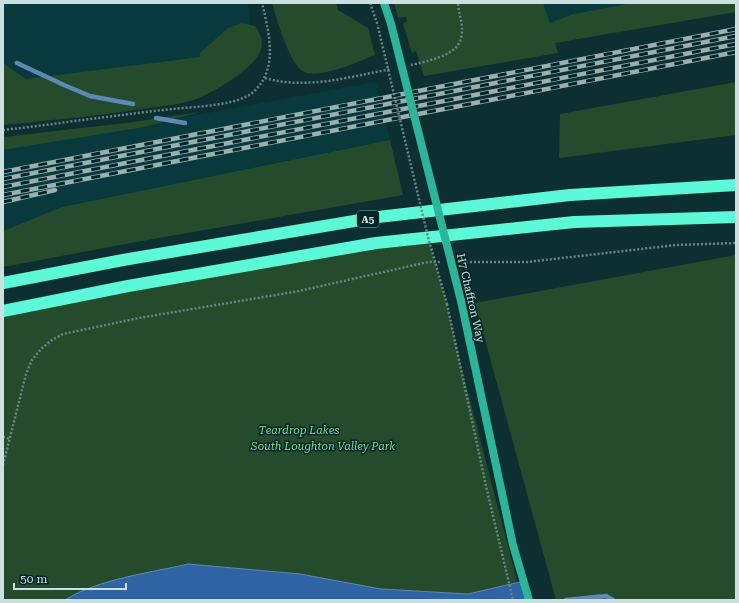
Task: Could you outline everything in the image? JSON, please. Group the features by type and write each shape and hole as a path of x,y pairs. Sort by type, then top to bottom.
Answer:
{"highway":[{"name":"A5","path":"3,283 123,260 378,217 570,195 736,185"},
{"name":"A5","path":"3,311 128,286 376,243 574,222 736,217"}],"street":[{"name":"H7 Chaffron Way","path":"384,3 391,24 461,301 513,545 530,600"}],"path":[{"path":"3,130 163,110 208,106 252,94 265,78 269,66 270,55 267,24 262,3"},
{"path":"370,3 378,27 428,237 448,304 499,545 513,600"},
{"path":"422,62 447,54 459,45 462,37 462,26 458,3"},
{"path":"265,78 279,82 311,83 365,74"},
{"path":"458,262 527,262 676,245 736,243"},
{"path":"3,465 26,374 32,360 42,348 63,334 139,318 299,291 428,262 443,262"},
{"path":"3,437 10,439"}],"shaded area":[{"path":"3,3 248,3 251,31 200,57 26,79 3,63"},
{"path":"543,3 632,3 573,14 550,23"},
{"path":"376,82 390,140 62,207 3,231 3,150"}],"green space":[{"path":"272,3 336,3 338,10 368,28 375,55 332,71 314,74 301,70 295,63 285,42"},
{"path":"394,3 543,3 550,23 573,14 632,3 736,3 736,12 555,43 558,53 424,76 416,51 412,53 403,24 407,21 406,17 398,18"},
{"path":"242,23 255,26 262,39 261,50 254,61 247,68 208,94 190,101 174,104 76,118 3,125 3,63 26,79 200,57 200,53 228,28"},
{"path":"736,82 736,135 559,158 560,114"},
{"path":"200,112 144,127 3,150 3,137 126,123"},
{"path":"390,140 403,195 3,267 3,231 62,207"},
{"name":"Teardrop Lakes","path":"428,237 447,304 459,358 522,600 3,600 3,311"},
{"path":"736,255 736,600 556,600 475,303"}],"water":[{"path":"188,564 300,574 381,589 468,594 520,582 526,600 65,600 78,593 108,582"}],"waterway":[{"path":"17,63 90,96 133,104"},
{"path":"156,118 185,123"},
{"path":"566,600 606,596 613,600"}],"railway":[{"path":"3,172 736,29"},
{"path":"3,179 736,36"},
{"path":"3,187 736,44"},
{"path":"3,195 736,52"},
{"path":"3,202 55,190"}],"park label":[{"name":"South Loughton Valley Park","path":"323,446"}]}
